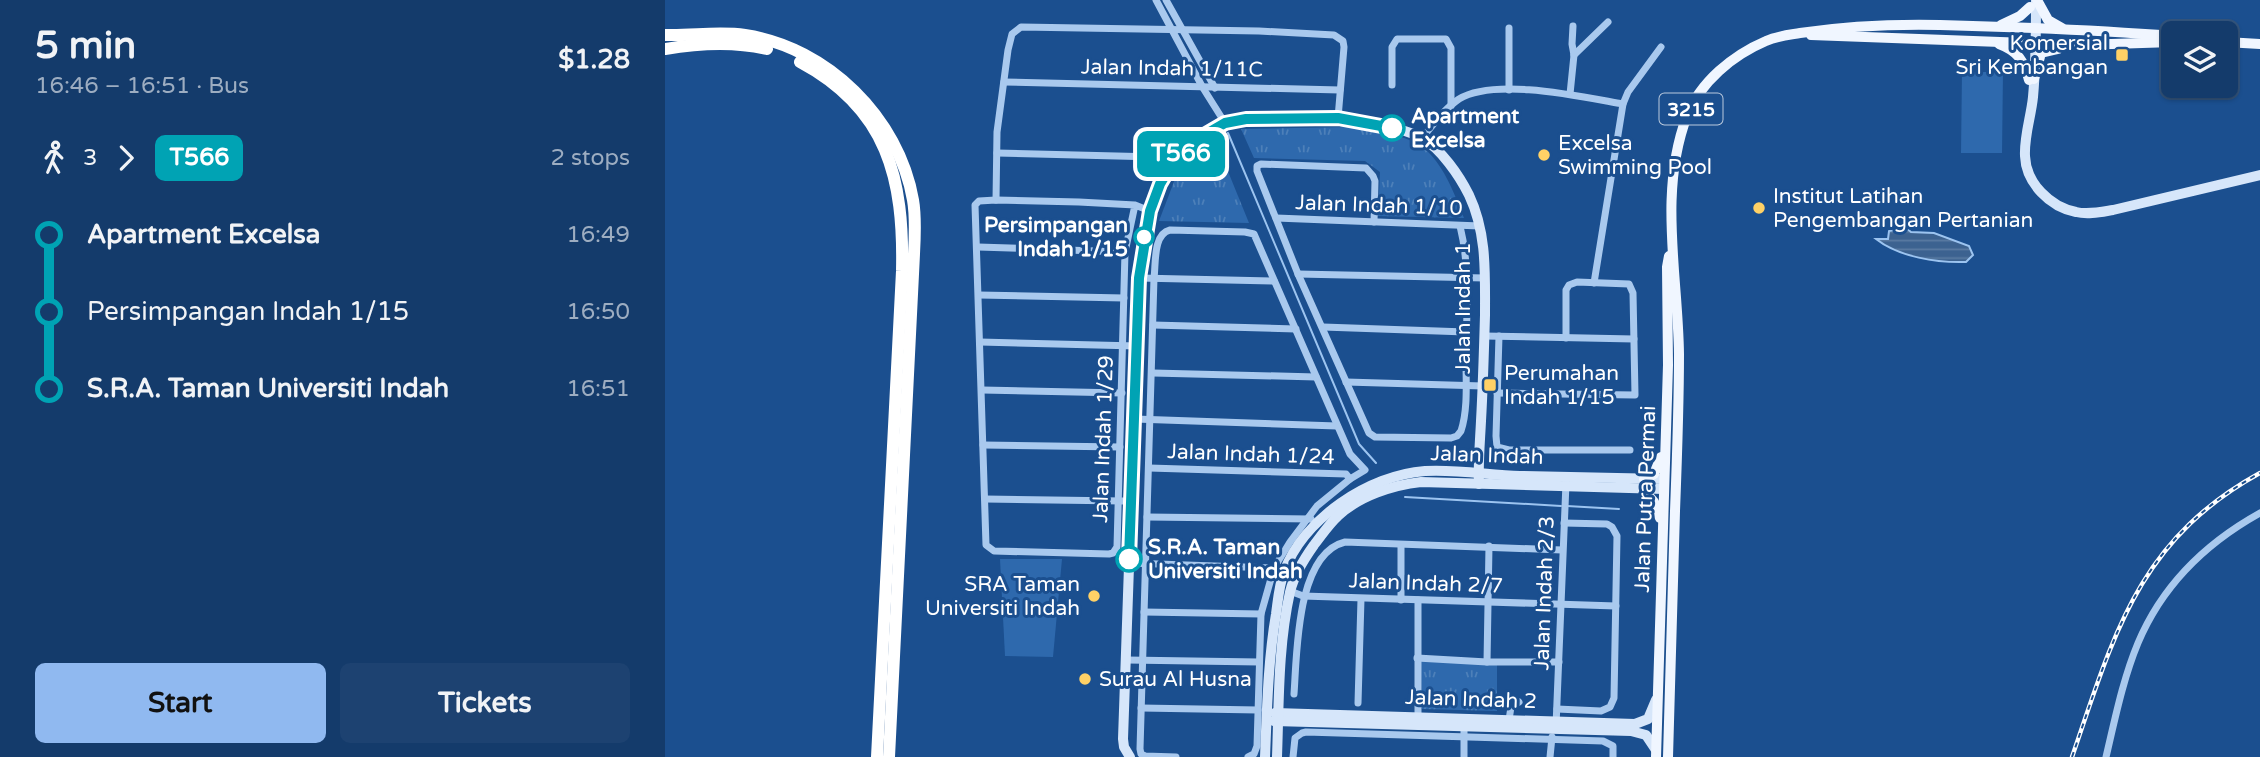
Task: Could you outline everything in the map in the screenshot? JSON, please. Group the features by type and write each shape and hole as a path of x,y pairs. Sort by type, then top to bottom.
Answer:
{"highway":[{"path":"665,38 722,33 745,35 780,44 817,62 851,87 866,102 892,141 908,179 914,201 914,254 889,757"},
{"path":"665,49 710,43 739,43 773,50 807,65 847,95 870,123 885,148 895,175 900,199 902,271 877,757"}],"main road":[{"path":"1998,26 2020,16 2032,2 2052,24 2069,31"},
{"name":"3215","path":"1798,33 1864,25 1998,26 2161,35"},
{"name":"3215","path":"1798,33 1831,37 1864,36 2032,44 2161,42"},
{"name":"Jalan Putra Permai","path":"1668,757 1678,447 1679,350 1672,243 1676,159 1688,114 1708,82 1745,51 1777,37 1798,33"},
{"path":"1993,41 2010,48 2020,56 2031,79"},
{"path":"2238,43 2260,44"},
{"path":"2031,79 2041,53 2081,45"},
{"name":"Jalan Putra Permai","path":"1656,753 1666,484 1664,444 1668,365 1667,267 1672,243"},
{"path":"1664,444 1657,470 1644,484 1664,530"},
{"path":"1675,516 1672,511 1673,490 1666,484 1678,447"}],"street":[{"path":"1156,0 1225,123"},
{"path":"1165,0 1216,86 1208,96"},
{"path":"2032,2 2031,107 2025,159 2027,171 2043,195 2063,209 2089,213 2113,210 2260,175"},
{"path":"1574,55 1608,22"},
{"path":"1570,94 1574,55 1573,26"},
{"path":"996,200 997,132 1003,82 1010,39 1014,31 1021,27 1271,31 1334,35 1343,41 1344,47 1338,118"},
{"path":"1509,29 1509,90"},
{"path":"1392,85 1394,41 1400,37 1446,39 1451,48 1451,106"},
{"path":"1594,283 1623,104 1628,92 1661,47"},
{"path":"1451,79 1458,100"},
{"name":"Jalan Indah 1/11C","path":"1003,82 1340,90"},
{"path":"1422,138 1458,100 1475,93 1509,90 1570,94 1623,104"},
{"name":"Jalan Indah 1","path":"1130,757 1123,739 1139,278 1150,211 1160,184 1173,162 1201,137 1225,123 1266,118 1338,118 1396,129 1422,138 1454,170 1468,194 1480,226 1485,278 1479,479"},
{"path":"997,153 1157,157"},
{"path":"1374,222 1375,181 1366,168 1257,166 1298,274 1367,429 1375,437 1451,438 1457,436 1463,425 1467,278 1465,246 1460,226"},
{"path":"1131,501 985,499 975,205 979,201 996,200 1135,205 1150,211"},
{"name":"Jalan Indah 1/29","path":"985,499 986,545 993,551 1113,553 1117,547 1125,252 1135,205"},
{"name":"Jalan Indah 1/10","path":"1276,218 1480,226"},
{"path":"1176,757 1143,756 1140,743 1154,278 1159,237 1170,230 1254,234 1350,454 1364,468 1363,472 1317,506 1274,568 1261,614 1259,662 1264,714 1256,750 1248,757"},
{"path":"978,247 1125,252"},
{"path":"1298,274 1485,278"},
{"path":"1139,278 1273,281"},
{"path":"1497,393 1633,397 1636,393 1633,289 1629,284 1577,282 1567,287 1566,338"},
{"path":"979,295 1124,298"},
{"path":"1153,325 1296,329"},
{"path":"1323,327 1466,332"},
{"path":"1484,336 1634,339"},
{"path":"1499,336 1497,447 1630,450"},
{"path":"980,342 1137,346"},
{"path":"1153,373 1316,377"},
{"path":"1346,382 1483,386"},
{"path":"982,390 1122,393"},
{"path":"1135,419 1337,426"},
{"path":"983,444 1121,447"},
{"name":"Jalan Indah 1/24","path":"1149,468 1346,474 1350,479"},
{"name":"Jalan Indah","path":"1265,757 1264,714 1271,642 1279,588 1292,555 1319,521 1355,494 1400,476 1426,471 1479,479"},
{"name":"Jalan Indah","path":"1277,757 1281,652 1290,591 1307,555 1348,508 1369,497 1406,484 1421,482 1479,479 1666,484"},
{"name":"Jalan Indah 2/3","path":"1551,740 1557,709 1566,482"},
{"path":"2106,757 2137,644 2153,612 2186,568 2210,545 2260,513"},
{"path":"1147,517 1308,518 1329,527"},
{"path":"1557,709 1601,711 1612,704 1616,606 1616,531 1607,524 1564,518"},
{"path":"1294,694 1303,596 1325,554 1337,544 1345,542 1562,550"},
{"path":"1401,546 1401,600"},
{"path":"1486,662 1489,546"},
{"path":"1129,563 1274,568"},
{"name":"Jalan Indah 2/7","path":"1290,591 1303,596 1361,599 1616,606"},
{"path":"1359,703 1361,599"},
{"path":"1418,600 1418,720"},
{"path":"1144,612 1261,614"},
{"path":"1417,658 1559,662"},
{"path":"1127,660 1259,662"},
{"name":"Jalan Indah 2","path":"1264,714 1279,717 1418,720 1464,728 1635,724 1648,719 1657,697"},
{"path":"1509,720 1511,707 1518,702"},
{"path":"1141,708 1264,714"},
{"name":"Jalan Indah 2","path":"1464,728 1509,720 1641,732 1649,739 1656,753"},
{"path":"1464,728 1464,757"},
{"path":"1293,757 1295,738 1302,733 1464,728 1551,740 1610,743 1614,750 1613,757"},
{"path":"1550,757 1551,740"}],"green space":[{"path":"1962,72 2003,72 2002,153 1961,153"},
{"path":"1348,127 1389,134 1420,145 1444,174 1464,218 1378,216 1380,172 1365,161 1254,158 1241,129"},
{"path":"1216,142 1249,223 1159,221 1180,166"},
{"path":"1000,559 1062,559 1053,657 1005,656"},
{"path":"1421,660 1497,663 1497,711 1422,709"}],"shaded area":[{"path":"1906,228 1911,232 1934,233 1969,246 1973,255 1966,262 1931,260 1896,250 1876,239 1888,239 1889,231"}],"waterway":[{"path":"1228,133 1359,444 1376,463"},
{"path":"1405,497 1561,506"},
{"path":"1567,506 1619,509"}],"railway":[{"path":"2072,757 2118,631 2136,594 2158,560 2185,528 2219,499 2260,473"}],"bus line":[{"name":"T566","path":"1129,559 1139,278 1143,241 1160,184 1173,162 1201,137 1225,123 1246,119 1338,118 1392,128"}],"place":[{"name":"Komersial Sri Kembangan","path":"2122,55"},
{"name":"Apartment Excelsa","path":"1392,128"},
{"name":"Excelsa Swimming Pool","path":"1544,155"},
{"name":"Institut Latihan Pengembangan Pertanian","path":"1759,208"},
{"name":"Persimpangan Indah 1/15","path":"1144,237"},
{"name":"Perumahan Indah 1/15","path":"1490,385"},
{"name":"S.R.A. Taman Universiti Indah","path":"1129,559"},
{"name":"SRA Taman Universiti Indah","path":"1094,596"},
{"name":"Surau Al Husna","path":"1085,679"}]}
